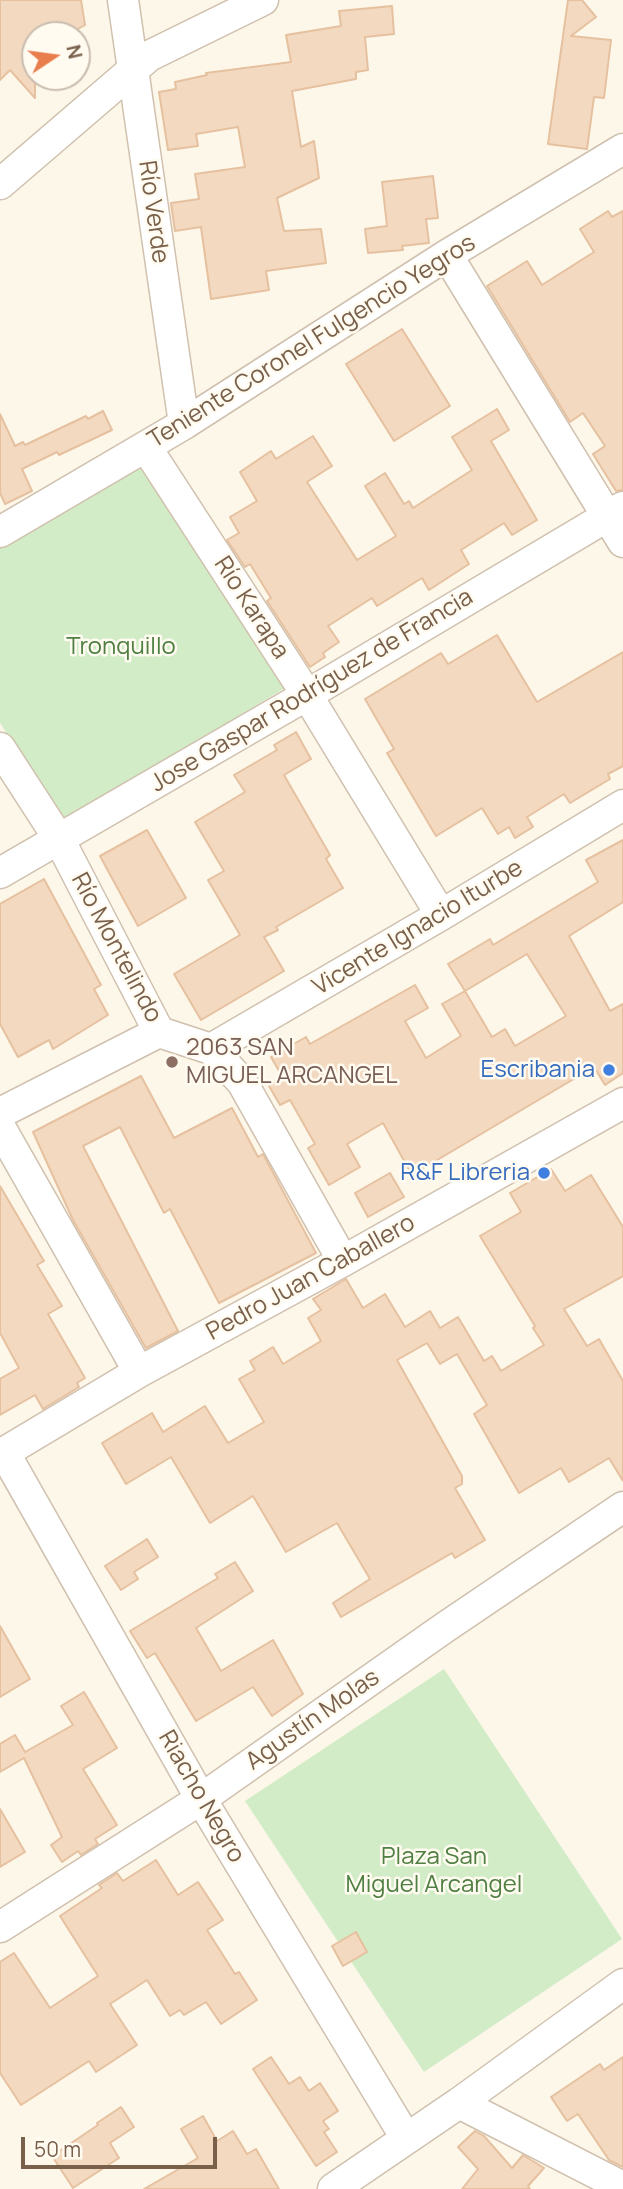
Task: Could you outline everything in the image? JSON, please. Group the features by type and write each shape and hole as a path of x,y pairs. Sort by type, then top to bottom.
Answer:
{"street":[{"name":"Río Verde","path":"123,0 184,425"},
{"path":"0,184 149,56 263,0"},
{"name":"Teniente Coronel Fulgencio Yegros","path":"0,532 184,425 447,255 623,149"},
{"path":"447,255 615,512 623,541"},
{"name":"Río Karapa","path":"146,446 307,695 441,915"},
{"name":"Jose Gaspar Rodríguez de Francia","path":"0,873 615,512"},
{"name":"Río Montelindo","path":"0,748 60,839 159,1032 211,1049 242,1082 343,1261"},
{"name":"Vicente Ignacio Iturbe","path":"211,1049 623,805"},
{"path":"0,1113 159,1032"},
{"name":"Pedro Juan Caballero","path":"2,1453 139,1372 622,1107"},
{"path":"0,1127 139,1372"},
{"name":"Riacho Negro","path":"2,1453 201,1799 406,2138"},
{"name":"Agustín Molas","path":"0,1927 201,1799 444,1628 623,1507"},
{"path":"333,2189 459,2103 623,1984"},
{"path":"459,2103 613,2186"}],"green space":[{"name":"Tronquillo","path":"143,458 288,686 63,823 0,723 0,543"},
{"name":"Plaza San Miguel Arcangel","path":"444,1669 622,1939 424,2072 245,1801"}],"building":[{"path":"0,0 81,0 84,21 21,21 21,82 10,70 0,80"},
{"path":"568,0 582,0 596,17 571,36 611,40 604,98 594,97 587,149 548,144"},
{"path":"392,6 394,34 365,37 368,70 356,72 356,79 292,91 301,147 314,141 319,178 277,198 284,231 321,229 326,263 266,271 269,290 211,299 201,227 175,231 171,203 199,199 195,174 245,167 238,127 196,134 198,146 168,150 159,92 176,89 175,82 207,75 206,73 291,62 286,35 341,26 339,11"},
{"path":"433,176 438,218 426,219 429,243 402,246 403,250 368,253 365,229 387,226 382,182"},
{"path":"608,211 612,217 623,211 623,490 616,491 593,454 605,446 583,413 570,422 487,286 527,261 542,285 594,252 580,229"},
{"path":"402,329 450,406 394,441 346,364"},
{"path":"497,409 509,430 491,441 537,520 512,535 504,523 461,550 469,564 429,590 422,578 377,606 372,598 328,626 339,642 323,653 325,657 310,667 267,601 271,598 250,564 245,567 227,540 239,533 230,517 257,501 240,472 271,451 276,459 313,436 332,466 307,482 357,560 396,536 365,486 385,473 404,504 409,501 413,508 472,470 452,437"},
{"path":"103,411 112,430 22,469 32,491 5,504 0,493 0,414 15,446 23,442 25,445 86,416 88,419"},
{"path":"497,635 537,702 623,652 623,766 608,774 610,779 570,803 564,794 527,817 533,827 515,838 509,827 498,834 482,808 436,836 387,753 394,749 365,699 441,653 448,664"},
{"path":"296,732 311,759 284,775 330,855 326,859 343,888 276,927 278,930 264,937 284,971 201,1020 174,974 240,935 208,880 224,871 195,822 245,792 234,775 277,750 274,745"},
{"path":"147,830 186,898 138,926 100,856"},
{"path":"623,840 623,902 569,936 610,1011 623,1004 623,1073 605,1085 594,1067 412,1175 383,1123 347,1144 360,1167 329,1185 308,1148 315,1144 290,1100 280,1105 269,1086 283,1078 271,1057 306,1037 310,1044 415,985 428,1008 405,1021 426,1058 461,1036 442,1004 465,991 448,964 490,939 493,945 598,882 586,860","holes":["527,954 566,1016 515,1046 505,1029 492,1037 465,991"]},
{"path":"44,879 101,985 94,989 108,1015 53,1049 49,1040 18,1057 0,1024 0,904"},
{"path":"141,1076 174,1138 232,1108 258,1157 263,1154 316,1253 219,1303 170,1209 164,1213 120,1127 83,1146 178,1331 146,1348 73,1220 33,1132"},
{"path":"551,1169 565,1191 591,1175 623,1227 623,1276 564,1309 587,1346 599,1339 623,1381 623,1481 609,1458 569,1482 561,1468 519,1493 474,1414 487,1405 457,1354 440,1364 427,1343 397,1360 462,1476 462,1484 455,1488 485,1540 455,1558 452,1553 341,1617 333,1603 370,1579 337,1523 286,1552 253,1496 210,1523 171,1457 126,1484 102,1443 152,1413 163,1432 205,1406 228,1443 264,1422 239,1379 255,1370 250,1361 273,1347 283,1364 321,1341 308,1318 321,1310 313,1299 346,1279 363,1308 385,1294 405,1327 430,1311 440,1328 458,1317 484,1361 492,1356 501,1371 544,1345 480,1236 521,1212 510,1193"},
{"path":"390,1173 404,1197 368,1217 355,1193"},
{"path":"0,1186 44,1261 37,1265 62,1306 48,1314 85,1378 77,1383 79,1387 43,1409 35,1395 0,1415 0,1379 19,1368 0,1333"},
{"path":"147,1539 158,1557 134,1572 138,1579 121,1590 105,1566"},
{"path":"235,1562 253,1591 196,1628 221,1671 273,1640 303,1694 272,1716 253,1687 196,1721 155,1653 147,1658 130,1631 218,1578 215,1574"},
{"path":"0,1626 30,1679 0,1697"},
{"path":"84,1692 117,1748 83,1769 117,1825 95,1839 98,1844 81,1855 78,1851 62,1862 51,1845 62,1837 24,1758 0,1772 0,1744 15,1735 25,1752 73,1725 61,1706"},
{"path":"0,1809 25,1852 0,1867"},
{"path":"156,1860 178,1895 198,1882 223,1920 207,1930 235,1974 239,1972 257,2000 221,2024 206,2002 184,2015 180,2010 170,2016 147,1980 110,2004 137,2045 96,2072 89,2061 21,2105 0,2073 0,1962 14,1953 50,2008 98,1976 60,1916 102,1888 99,1885 117,1873 123,1881"},
{"path":"356,1932 367,1952 343,1966 332,1946"},
{"path":"271,2057 289,2084 300,2077 309,2091 320,2083 338,2111 323,2121 329,2129 324,2132 337,2152 316,2166 253,2069"},
{"path":"623,2057 623,2167 609,2160 578,2114 567,2121 551,2097 600,2064 604,2070"},
{"path":"121,2107 134,2127 110,2143 119,2158 73,2188 52,2156"},
{"path":"203,2116 217,2141 233,2131 247,2154 256,2149 279,2189 144,2189 198,2158 181,2129"},
{"path":"475,2131 484,2136 512,2168 523,2155 544,2168 528,2186 530,2189 462,2189 478,2169 458,2147"}],"place":[{"name":"2063 SAN MIGUEL ARCANGEL","path":"172,1062"},
{"name":"Escribania","path":"609,1070"},
{"name":"R&F Libreria","path":"544,1173"}]}
